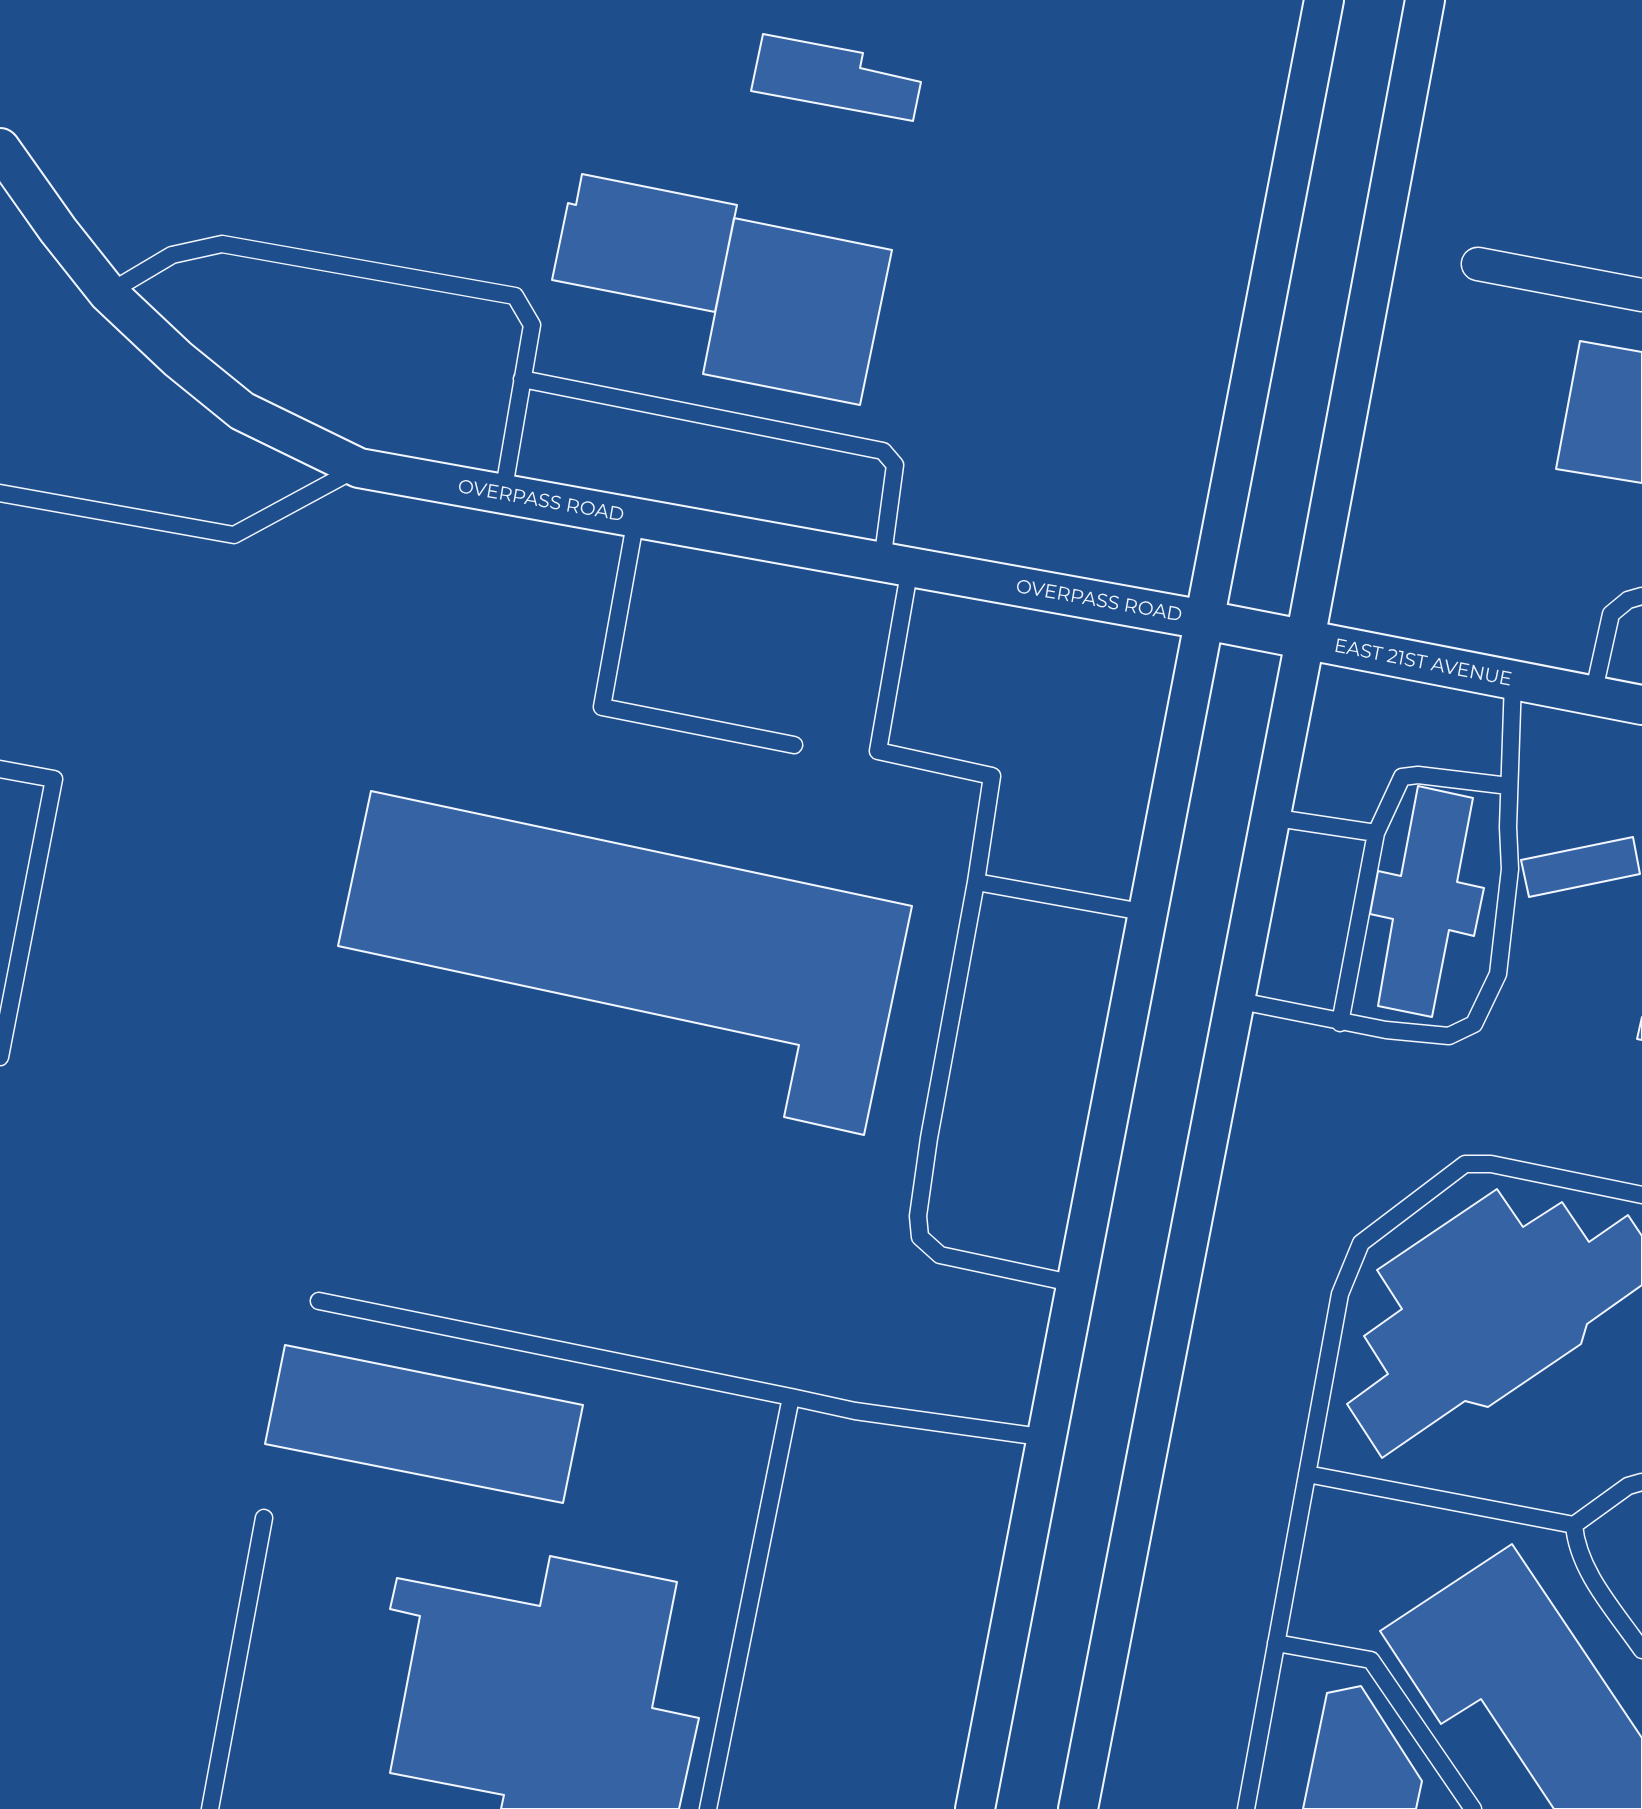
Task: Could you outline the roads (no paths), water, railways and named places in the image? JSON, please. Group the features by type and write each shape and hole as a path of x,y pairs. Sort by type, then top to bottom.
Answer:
{"main road":[{"path":"975,1809 1324,0"},
{"path":"1078,1809 1305,640 1425,0"},
{"name":"OVERPASS ROAD","path":"0,150 108,293 178,359 242,411 359,468 1205,621"},
{"name":"EAST 21ST AVENUE","path":"1205,621 1642,705"}],"street":[{"path":"1478,264 1642,295"}],"lane":[{"path":"108,293 172,255 222,244 514,296 532,325 503,494"},
{"path":"523,379 883,451 895,465 896,565 878,751 992,776 976,882 929,1139 918,1216 920,1237 940,1255 1077,1284"},
{"path":"0,493 234,535 359,468"},
{"path":"636,518 602,707 794,745"},
{"path":"1593,695 1611,614 1628,600 1642,596"},
{"path":"1235,1000 1386,1030 1449,1036 1474,1024 1498,974 1510,869 1508,827 1513,680"},
{"path":"0,769 54,779 0,1057"},
{"path":"1340,1023 1376,833 1402,777 1418,775 1509,786"},
{"path":"1270,817 1376,833"},
{"path":"976,882 1148,913"},
{"path":"1247,1809 1340,1294 1361,1243 1465,1164 1491,1164 1642,1195"},
{"path":"319,1301 855,1411 1048,1438"},
{"path":"708,1809 791,1397"},
{"path":"1307,1474 1574,1525 1628,1486 1642,1482"},
{"path":"210,1809 264,1518"},
{"path":"1574,1525 1576,1540 1586,1568 1642,1650"},
{"path":"1276,1643 1371,1660 1473,1809"}]}
